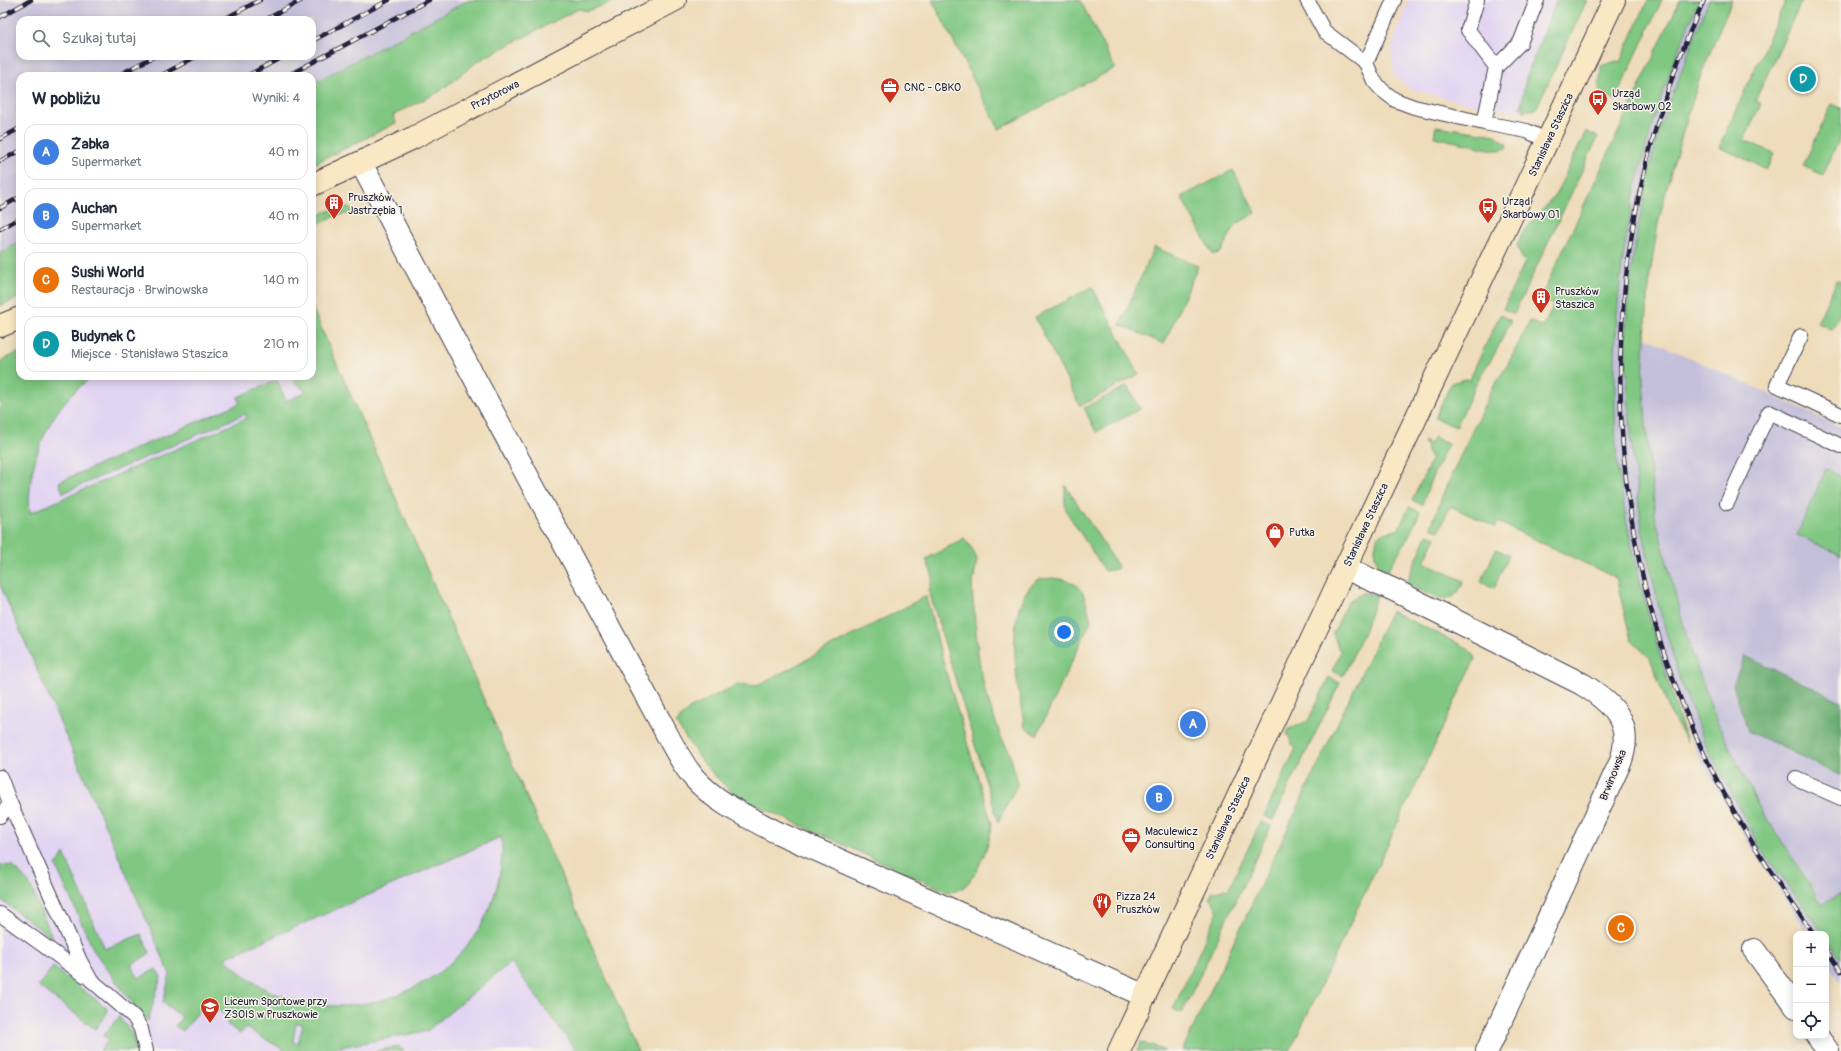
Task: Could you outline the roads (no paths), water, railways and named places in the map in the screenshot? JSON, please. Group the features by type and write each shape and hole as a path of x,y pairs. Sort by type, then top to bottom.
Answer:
{"street":[{"name":"Przytorowa","path":"316,183 413,138 676,0"},
{"name":"Stanisława Staszica","path":"1119,1051 1345,568 1614,0"},
{"path":"361,163 461,353 656,714 684,765 696,780 724,805 774,831 1145,996"},
{"path":"0,326 16,320"},
{"name":"Brwinowska","path":"1345,568 1394,590 1582,684 1606,700 1613,708 1623,728 1625,747 1620,763 1487,1051"},
{"path":"1754,950 1793,1003"},
{"path":"1819,1039 1828,1051"}],"lane":[{"path":"1307,0 1324,31 1366,63 1374,81 1382,90 1395,100 1414,107 1484,124 1527,131 1548,141"},
{"path":"1366,63 1394,0"},
{"path":"1477,0 1468,30 1496,67"},
{"path":"1484,124 1496,67 1520,43 1537,0"},
{"path":"1801,336 1777,385 1841,415"},
{"path":"1727,504 1769,412 1841,446"},
{"path":"0,777 80,961 90,978"},
{"path":"1796,778 1841,798"},
{"path":"0,816 10,803"},
{"path":"0,914 90,978 134,1017 141,1029 146,1051"}],"railway":[{"path":"0,17 31,0"},
{"path":"230,16 260,0"},
{"path":"272,16 302,0"},
{"path":"316,39 389,0"},
{"path":"294,72 429,0"},
{"path":"1704,0 1668,89 1643,180 1627,273 1620,366 1624,460 1638,553 1661,645 1695,734 1734,812 1764,862 1812,931"},
{"path":"125,72 147,60"},
{"path":"167,72 190,60"},
{"path":"254,72 277,60"},
{"path":"0,139 16,130"},
{"path":"0,161 16,153"},
{"path":"0,208 16,199"},
{"path":"0,229 16,220"},
{"path":"1829,954 1841,971"}],"place":[{"name":"Budynek C","path":"1803,79"},
{"name":"CNC - CBKO","path":"890,104"},
{"name":"Urząd Skarbowy 02","path":"1598,116"},
{"name":"Pruszków Jastrzębia 1","path":"334,220"},
{"name":"Urząd Skarbowy 01","path":"1488,224"},
{"name":"Pruszków Staszica","path":"1541,314"},
{"name":"Putka","path":"1275,549"},
{"name":"Żabka","path":"1193,724"},
{"name":"Auchan","path":"1159,798"},
{"name":"Maculewicz Consulting","path":"1131,854"},
{"name":"Pizza 24 Pruszków","path":"1102,919"},
{"name":"Sushi World","path":"1621,928"},
{"name":"Liceum Sportowe przy ZSOIS w Pruszkowie","path":"210,1024"}]}
